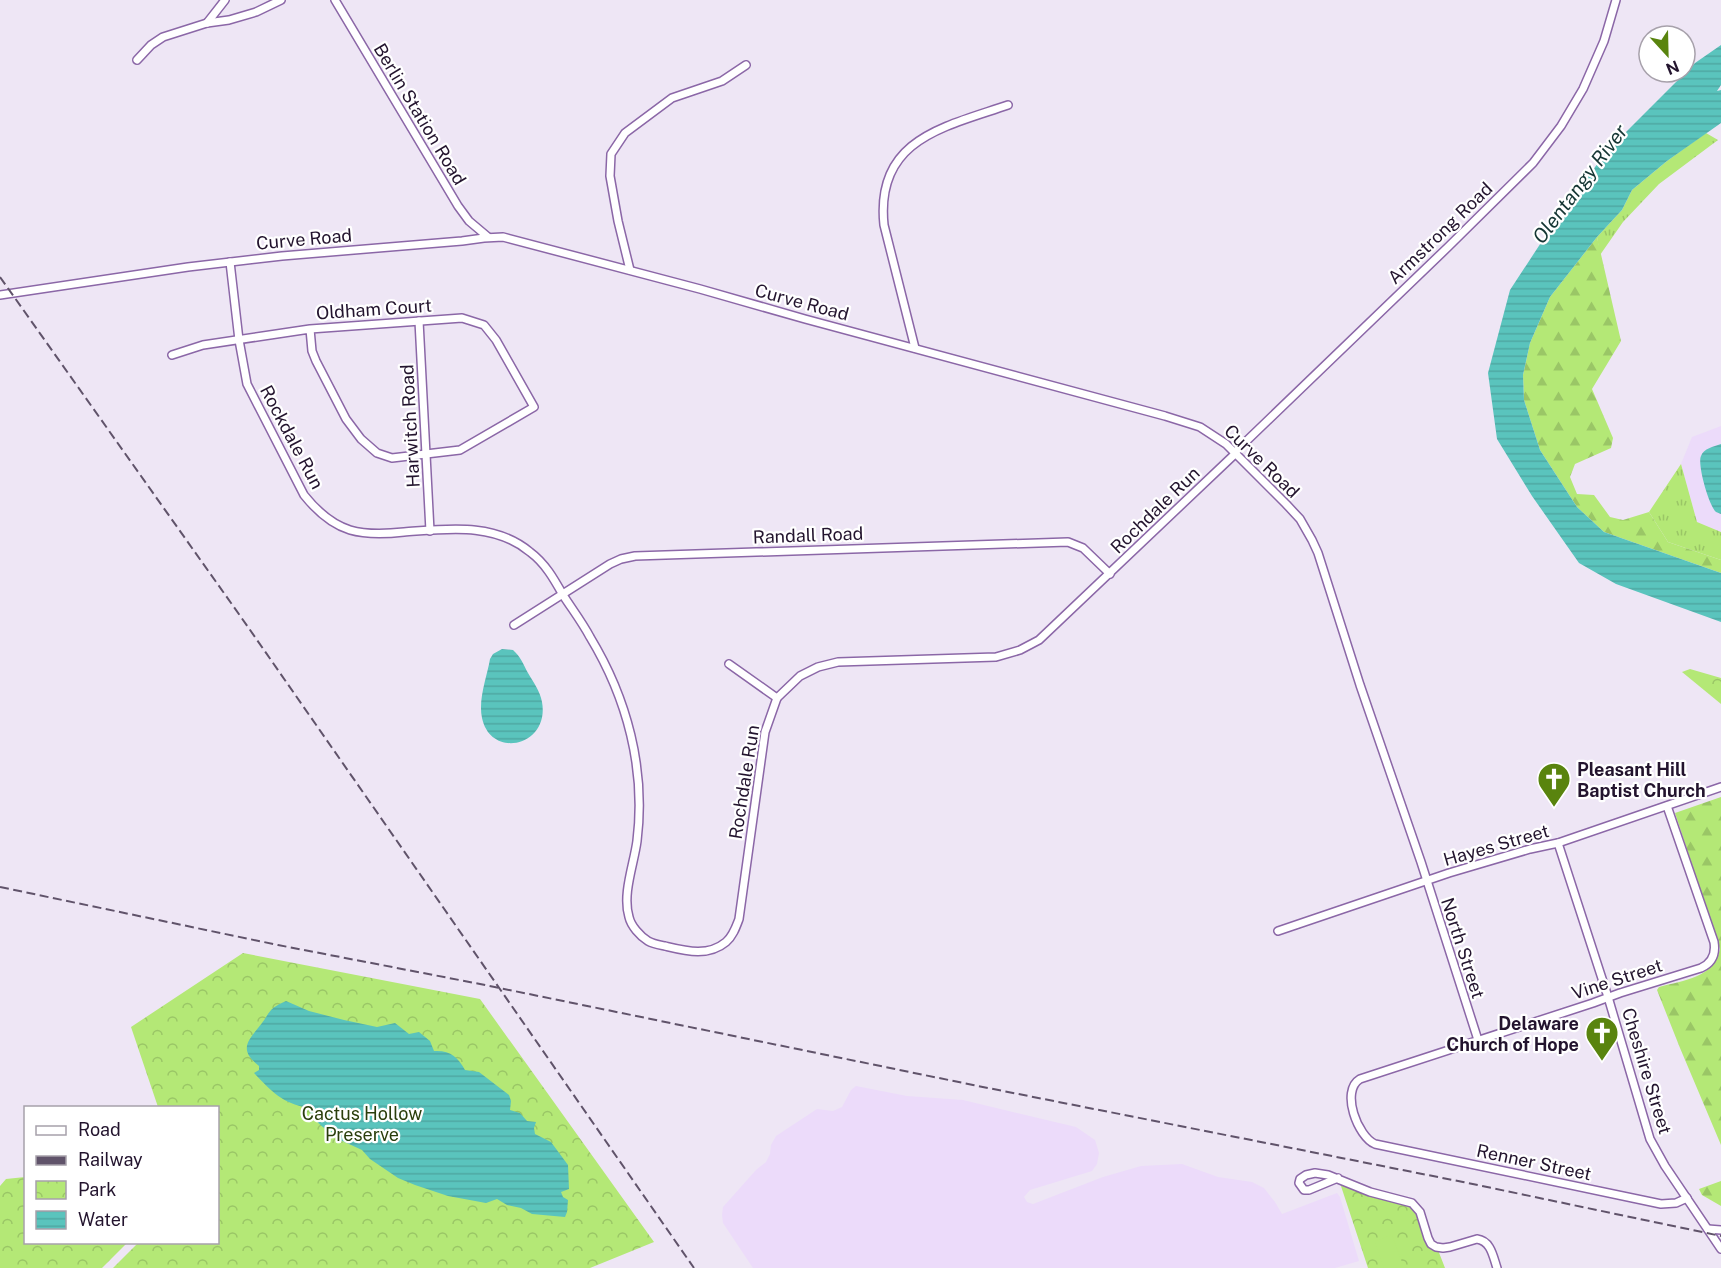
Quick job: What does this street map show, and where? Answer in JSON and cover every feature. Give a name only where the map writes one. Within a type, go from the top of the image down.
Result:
[{"type":"street","points":[[207,23],[225,0]]},
{"type":"street","points":[[137,60],[150,45],[163,37],[207,23],[229,20],[256,12],[281,0]]},
{"type":"street","name":"Berlin Station Road","points":[[335,0],[458,206],[470,221],[488,237]]},
{"type":"street","name":"Armstrong Road","points":[[1236,452],[1533,163],[1561,126],[1583,89],[1604,41],[1616,0]]},
{"type":"street","points":[[630,270],[610,176],[611,154],[625,133],[672,98],[722,81],[746,65]]},
{"type":"street","points":[[915,348],[884,225],[883,198],[889,178],[898,160],[928,134],[1008,105]]},
{"type":"street","name":"Curve Road","points":[[0,294],[230,262],[338,250],[503,237],[1187,423],[1217,437],[1236,452],[1300,519],[1312,540],[1325,576],[1387,762]]},
{"type":"street","name":"Rockdale Run","points":[[230,262],[239,340],[247,384],[304,495],[313,507],[333,522],[358,531],[385,534],[475,529],[510,539],[538,558],[591,638]]},
{"type":"street","name":"Oldham Court","points":[[172,355],[203,345],[310,329],[462,318],[484,325],[496,340],[534,407],[460,450],[426,455]]},
{"type":"street","name":"Harwitch Road","points":[[419,321],[430,531]]},
{"type":"street","points":[[310,329],[312,351],[316,362],[346,419],[361,440],[377,453],[392,458],[426,455]]},
{"type":"street","name":"Rochdale Run","points":[[591,638],[615,683],[633,741],[639,786],[637,840],[627,903],[629,918],[638,932],[649,942],[695,953],[709,951],[726,943],[735,931],[739,919],[765,732],[777,698],[800,676],[838,662],[996,657],[1020,650],[1039,640],[1236,452]]},
{"type":"street","name":"Randall Road","points":[[514,625],[610,564],[634,556],[1068,542],[1083,548],[1110,574]]},
{"type":"street","points":[[729,664],[777,698]]},
{"type":"street","name":"North Street","points":[[1387,762],[1478,1040]]},
{"type":"street","name":"Hayes Street","points":[[1278,932],[1426,881],[1530,849],[1558,843],[1721,787]]},
{"type":"street","name":"Vine Street","points":[[1354,1114],[1350,1097],[1356,1081],[1701,968],[1709,963],[1713,958],[1714,942],[1667,806]]},
{"type":"street","name":"Cheshire Street","points":[[1558,843],[1608,997],[1650,1139],[1687,1198]]},
{"type":"street","name":"Renner Street","points":[[1354,1114],[1366,1138],[1376,1144],[1661,1204],[1676,1203],[1687,1198]]},
{"type":"street","points":[[1338,1178],[1309,1190],[1304,1190],[1299,1184],[1300,1179],[1315,1173],[1338,1178],[1370,1192],[1406,1200],[1416,1206],[1431,1244],[1443,1248],[1477,1239],[1484,1241],[1491,1251],[1497,1268]]},
{"type":"street","points":[[1687,1198],[1721,1249]]},
{"type":"street","points":[[1708,1229],[1721,1230]]},
{"type":"shaded area","points":[[1721,426],[1721,532],[1697,522],[1681,464],[1692,437]]},
{"type":"shaded area","points":[[856,1086],[907,1096],[963,1100],[1076,1127],[1095,1140],[1099,1153],[1097,1164],[1092,1171],[1030,1190],[1024,1197],[1027,1202],[1033,1204],[1103,1177],[1141,1166],[1182,1164],[1218,1177],[1252,1182],[1264,1188],[1282,1214],[1337,1193],[1359,1261],[1335,1268],[753,1268],[723,1223],[723,1207],[766,1162],[776,1136],[817,1109],[833,1111],[842,1107],[851,1090]]},
{"type":"green space","points":[[1706,133],[1718,140],[1659,184],[1623,222],[1600,255],[1597,237],[1622,210],[1632,190]]},
{"type":"green space","points":[[1597,237],[1621,341],[1592,389],[1613,438],[1611,448],[1575,464],[1570,477],[1577,494],[1594,495],[1610,517],[1623,520],[1649,512],[1668,542],[1721,560],[1721,573],[1604,532],[1577,507],[1540,450],[1524,400],[1523,375],[1530,343],[1550,297]]},
{"type":"green space","points":[[1681,464],[1697,522],[1721,532],[1721,560],[1668,542],[1649,512]]},
{"type":"green space","points":[[1690,669],[1721,678],[1721,704],[1682,672]]},
{"type":"green space","points":[[1721,797],[1721,1145],[1657,990],[1659,987],[1688,980],[1705,972],[1717,959],[1720,949],[1675,813]]},
{"type":"green space","name":"Cactus Hollow Preserve","points":[[243,953],[480,999],[654,1242],[590,1268],[113,1268],[137,1244],[219,1244],[219,1106],[158,1106],[131,1027]]},
{"type":"green space","points":[[24,1177],[24,1244],[126,1244],[102,1268],[0,1268],[0,1186],[6,1179]]},
{"type":"green space","points":[[1339,1180],[1414,1208],[1424,1236],[1438,1250],[1445,1268],[1368,1268]]},
{"type":"green space","points":[[1721,1181],[1721,1206],[1702,1195],[1699,1189]]},
{"type":"green space","points":[[1392,1235],[1403,1265],[1384,1268],[1375,1241]]},
{"type":"water","points":[[1721,45],[1721,85],[1717,91],[1721,90],[1721,123],[1667,161],[1632,190],[1622,210],[1597,237],[1550,297],[1530,343],[1523,375],[1524,400],[1540,450],[1577,507],[1604,532],[1721,573],[1721,622],[1616,584],[1579,563],[1532,496],[1497,439],[1488,373],[1510,290],[1550,229],[1606,152],[1674,84],[1697,84],[1697,62]]},
{"type":"water","points":[[1721,444],[1721,514],[1716,512],[1710,502],[1700,460],[1704,451]]},
{"type":"water","points":[[502,649],[513,650],[518,655],[540,694],[542,702],[542,717],[537,729],[529,737],[518,742],[507,743],[496,739],[487,731],[482,718],[482,696],[490,659],[493,654]]},
{"type":"water","points":[[286,1001],[309,1011],[344,1020],[377,1027],[395,1023],[409,1034],[419,1032],[430,1041],[434,1051],[453,1055],[465,1070],[479,1072],[509,1095],[510,1110],[520,1113],[527,1121],[536,1122],[535,1134],[551,1142],[568,1165],[569,1189],[561,1192],[568,1200],[565,1217],[532,1214],[497,1199],[486,1203],[448,1196],[398,1178],[370,1159],[362,1150],[338,1139],[335,1133],[319,1124],[308,1108],[278,1096],[254,1073],[259,1070],[259,1066],[248,1054],[247,1044],[270,1012]]},
{"type":"railway","points":[[0,277],[248,627],[694,1268]]},
{"type":"railway","points":[[0,887],[1721,1236]]},
{"type":"place","name":"Pleasant Hill Baptist Church","points":[[1554,808]]},
{"type":"place","name":"Delaware Church of Hope","points":[[1602,1062]]},
{"type":"water label","name":"Olentangy River","points":[[1580,184]]}]
